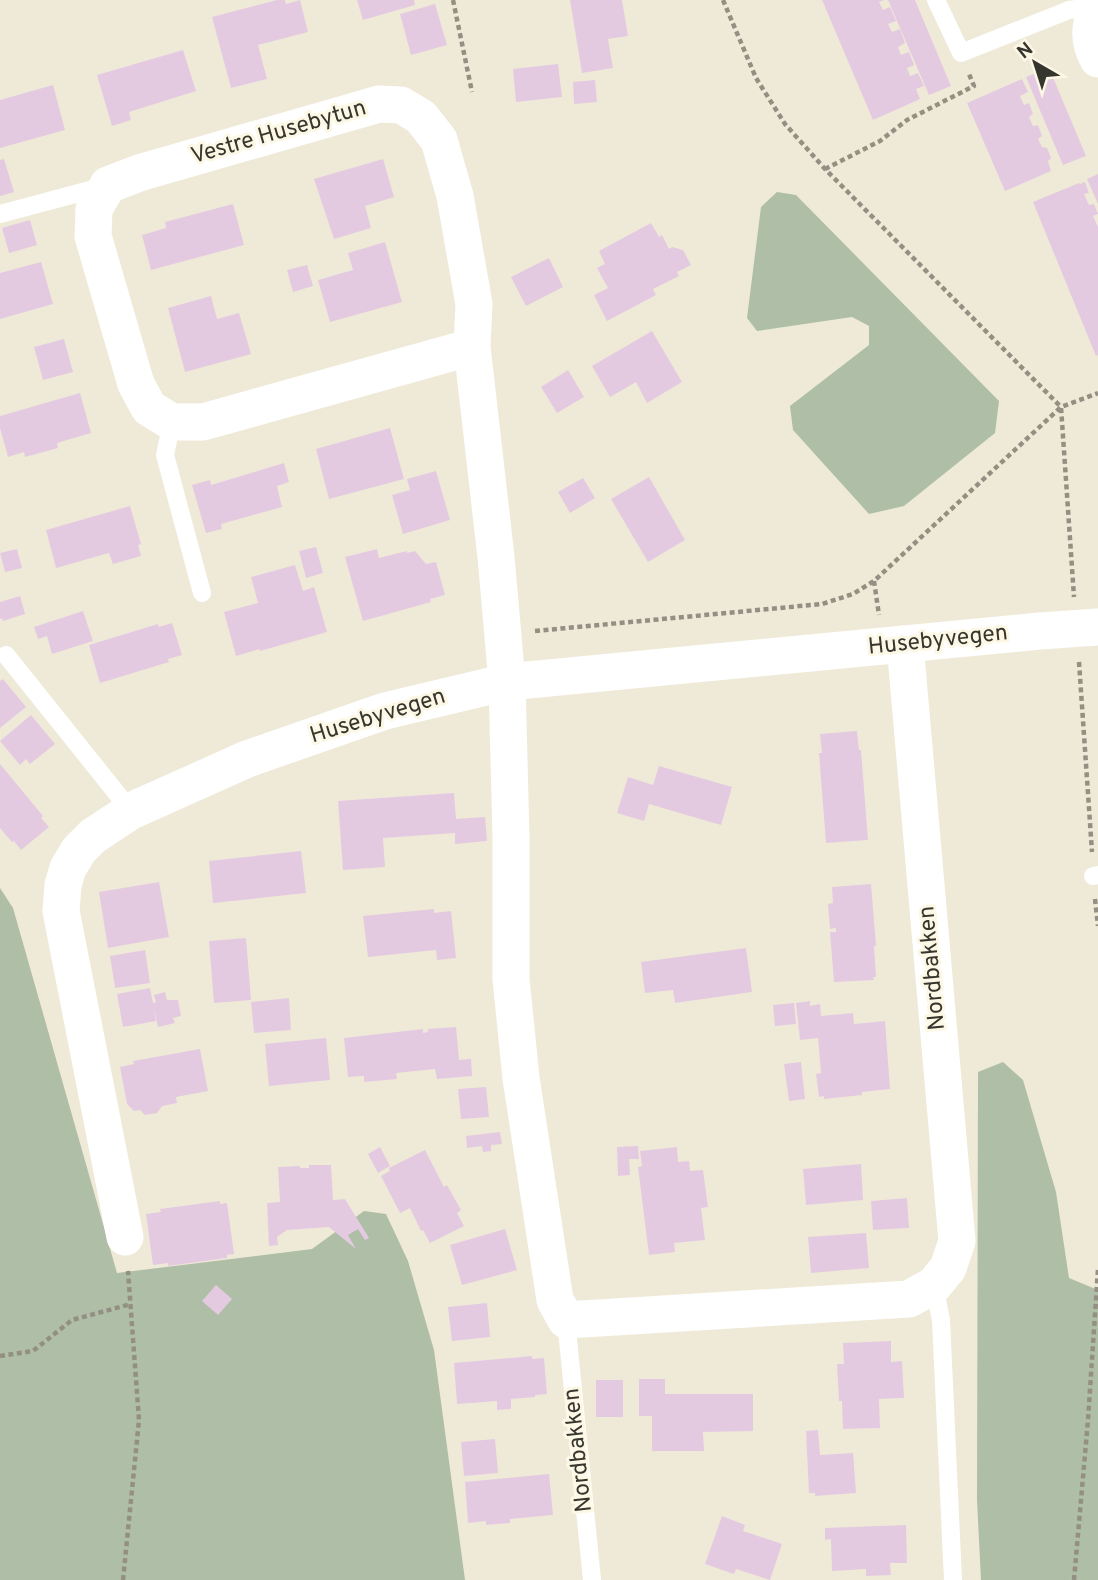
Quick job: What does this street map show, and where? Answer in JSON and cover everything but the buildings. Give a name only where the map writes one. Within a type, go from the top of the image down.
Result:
[{"type":"street","points":[[1098,7],[1089,30],[1091,44],[1098,59]]},
{"type":"street","name":"Vestre Husebytun","points":[[108,185],[139,173],[379,104],[401,105],[421,117],[439,140],[463,234],[474,304],[472,347],[496,556],[507,682]]},
{"type":"street","points":[[108,185],[94,209],[93,236],[136,384],[149,408],[172,422],[203,422],[472,347]]},
{"type":"street","name":"Husebyvegen","points":[[125,1237],[61,911],[62,885],[79,850],[93,836],[131,811],[247,759],[385,711],[507,682],[1083,627]]},
{"type":"street","name":"Nordbakken","points":[[905,644],[957,1241],[948,1268],[934,1285]]},
{"type":"street","name":"Nordbakken","points":[[507,682],[512,979],[521,1078],[555,1300],[565,1320]]},
{"type":"street","points":[[565,1320],[909,1300],[934,1285]]},
{"type":"lane","points":[[936,0],[961,54],[1069,10],[1098,7]]},
{"type":"lane","name":"Vestre Husebytun","points":[[0,214],[108,185]]},
{"type":"lane","points":[[172,422],[165,455],[202,593]]},
{"type":"lane","points":[[6,655],[131,811]]},
{"type":"lane","points":[[934,1285],[941,1320],[953,1580]]},
{"type":"lane","name":"Nordbakken","points":[[565,1320],[592,1580]]},
{"type":"path","points":[[453,0],[472,92]]},
{"type":"path","points":[[723,0],[756,78],[785,124],[825,169],[1060,407],[1083,627],[1098,926]]},
{"type":"path","points":[[825,169],[880,141],[907,120],[974,86],[961,54]]},
{"type":"path","points":[[503,634],[822,604],[853,594],[874,581],[1060,407],[1098,393]]},
{"type":"path","points":[[123,1580],[139,1420],[125,1237]]},
{"type":"path","points":[[1074,1580],[1098,1269]]},
{"type":"path","points":[[0,1356],[33,1351],[72,1320],[131,1304]]},
{"type":"green space","points":[[777,192],[796,195],[999,401],[995,433],[904,506],[869,514],[793,430],[790,406],[869,345],[869,326],[852,317],[757,331],[747,318],[761,207]]},
{"type":"green space","points":[[0,888],[13,908],[117,1273],[312,1249],[364,1211],[386,1214],[408,1261],[434,1350],[465,1580],[0,1580]]},
{"type":"green space","points":[[1003,1062],[1023,1080],[1056,1192],[1069,1278],[1098,1290],[1098,1580],[981,1580],[977,1500],[978,1072]]}]
